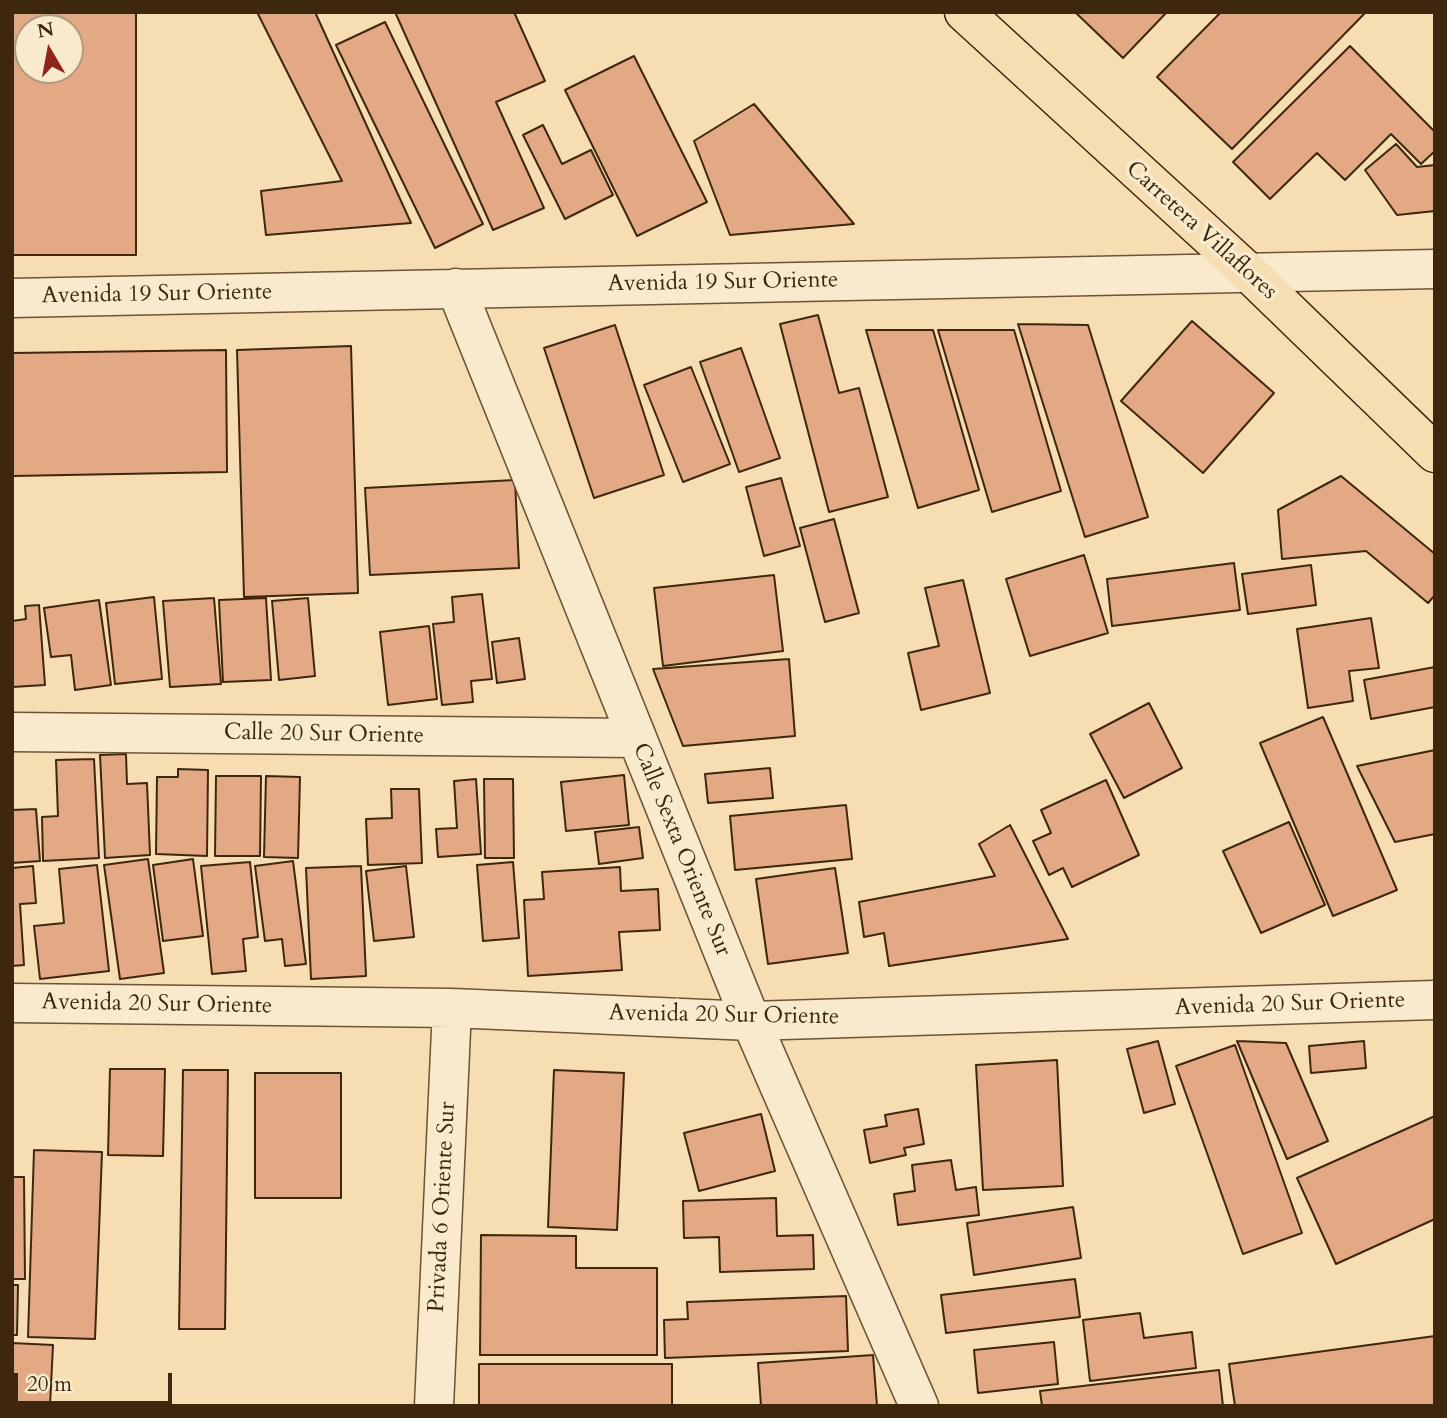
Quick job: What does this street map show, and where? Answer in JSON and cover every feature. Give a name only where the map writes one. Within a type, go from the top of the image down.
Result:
[{"type":"main road","name":"Carretera Villaflores","points":[[964,12],[1248,272],[1435,453]]},
{"type":"street","name":"Avenida 19 Sur Oriente","points":[[12,298],[1435,270]]},
{"type":"street","name":"Calle Sexta Oriente Sur","points":[[456,288],[751,1021],[919,1406]]},
{"type":"street","name":"Calle 20 Sur Oriente","points":[[12,732],[635,738]]},
{"type":"street","name":"Avenida 20 Sur Oriente","points":[[12,1003],[452,1008],[751,1021],[1435,1000]]},
{"type":"street","name":"Privada 6 Oriente Sur","points":[[434,1406],[452,1008]]},
{"type":"building","points":[[12,12],[136,12],[136,255],[12,255]]},
{"type":"building","points":[[257,12],[315,12],[411,223],[266,235],[261,191],[342,181]]},
{"type":"building","points":[[395,12],[514,12],[545,81],[496,102],[544,208],[493,230]]},
{"type":"building","points":[[1075,12],[1167,12],[1123,58]]},
{"type":"building","points":[[1221,12],[1366,12],[1232,149],[1157,77]]},
{"type":"building","points":[[385,22],[483,224],[435,248],[336,45]]},
{"type":"building","points":[[1350,46],[1435,132],[1435,151],[1421,164],[1391,134],[1345,180],[1317,153],[1270,199],[1233,162]]},
{"type":"building","points":[[634,56],[707,202],[637,236],[565,90]]},
{"type":"building","points":[[754,104],[854,224],[730,235],[694,141]]},
{"type":"building","points":[[543,125],[562,164],[591,150],[613,195],[565,219],[523,135]]},
{"type":"building","points":[[1396,144],[1417,167],[1435,165],[1435,211],[1397,215],[1365,170]]},
{"type":"building","points":[[818,315],[839,393],[859,388],[888,497],[829,512],[780,324]]},
{"type":"building","points":[[1192,321],[1274,393],[1203,473],[1121,401]]},
{"type":"building","points":[[1018,324],[1088,325],[1148,517],[1085,537]]},
{"type":"building","points":[[615,325],[664,475],[594,498],[544,348]]},
{"type":"building","points":[[866,330],[933,330],[979,490],[918,508]]},
{"type":"building","points":[[938,330],[1014,330],[1061,491],[992,512]]},
{"type":"building","points":[[351,346],[358,593],[244,597],[237,350]]},
{"type":"building","points":[[741,348],[780,458],[739,472],[700,362]]},
{"type":"building","points":[[226,350],[227,472],[12,476],[12,353]]},
{"type":"building","points":[[691,367],[730,464],[683,482],[644,385]]},
{"type":"building","points":[[1341,476],[1435,554],[1435,595],[1428,603],[1366,551],[1282,559],[1278,510]]},
{"type":"building","points":[[781,478],[800,546],[764,556],[746,487]]},
{"type":"building","points":[[515,480],[519,568],[370,575],[365,488]]},
{"type":"building","points":[[834,519],[859,613],[825,622],[800,528]]},
{"type":"building","points":[[1084,555],[1108,633],[1030,656],[1006,579]]},
{"type":"building","points":[[1234,563],[1240,610],[1112,626],[1107,579]]},
{"type":"building","points":[[1311,565],[1316,605],[1248,614],[1242,574]]},
{"type":"building","points":[[774,575],[783,651],[663,666],[654,588]]},
{"type":"building","points":[[963,580],[990,693],[921,710],[908,653],[939,646],[925,588]]},
{"type":"building","points":[[482,594],[492,679],[471,681],[473,702],[442,705],[433,624],[454,622],[452,597]]},
{"type":"building","points":[[154,597],[162,679],[115,684],[106,603]]},
{"type":"building","points":[[214,598],[221,684],[170,687],[163,601]]},
{"type":"building","points":[[266,598],[271,680],[223,682],[219,600]]},
{"type":"building","points":[[308,598],[315,676],[279,680],[272,601]]},
{"type":"building","points":[[99,600],[111,685],[75,690],[71,655],[51,657],[44,608]]},
{"type":"building","points":[[39,605],[45,685],[12,687],[12,621],[26,619],[25,606]]},
{"type":"building","points":[[1371,618],[1379,668],[1349,671],[1353,701],[1308,708],[1297,629]]},
{"type":"building","points":[[429,626],[437,699],[388,705],[380,632]]},
{"type":"building","points":[[519,638],[525,679],[497,683],[492,642]]},
{"type":"building","points":[[789,659],[795,736],[683,746],[653,669]]},
{"type":"building","points":[[1435,667],[1435,707],[1371,719],[1364,680]]},
{"type":"building","points":[[1149,703],[1182,768],[1124,798],[1090,734]]},
{"type":"building","points":[[1323,717],[1397,890],[1333,916],[1260,743]]},
{"type":"building","points":[[1435,750],[1435,834],[1395,842],[1357,766]]},
{"type":"building","points":[[126,754],[127,784],[147,783],[150,855],[105,858],[100,755]]},
{"type":"building","points":[[94,759],[99,858],[43,861],[42,817],[58,816],[56,760]]},
{"type":"building","points":[[770,768],[773,798],[708,803],[705,774]]},
{"type":"building","points":[[178,769],[208,770],[207,856],[156,854],[157,777],[178,777]]},
{"type":"building","points":[[624,775],[629,825],[566,831],[561,782]]},
{"type":"building","points":[[216,776],[261,776],[260,856],[215,856]]},
{"type":"building","points":[[266,776],[300,777],[298,858],[264,857]]},
{"type":"building","points":[[476,779],[481,854],[438,857],[436,829],[457,828],[454,781]]},
{"type":"building","points":[[484,779],[513,779],[514,858],[485,858]]},
{"type":"building","points":[[1106,780],[1139,855],[1072,887],[1063,868],[1049,875],[1033,841],[1051,833],[1041,810]]},
{"type":"building","points":[[391,789],[419,789],[422,863],[368,865],[366,819],[392,818]]},
{"type":"building","points":[[846,805],[852,859],[735,870],[730,816]]},
{"type":"building","points":[[36,809],[40,861],[12,863],[12,810]]},
{"type":"building","points":[[1289,822],[1325,905],[1261,933],[1223,851]]},
{"type":"building","points":[[1010,825],[1068,939],[889,966],[884,933],[864,937],[859,902],[995,876],[979,844]]},
{"type":"building","points":[[639,827],[643,858],[599,864],[595,832]]},
{"type":"building","points":[[148,859],[164,973],[120,979],[104,865]]},
{"type":"building","points":[[193,859],[203,936],[163,941],[153,865]]},
{"type":"building","points":[[293,861],[306,964],[285,966],[282,939],[265,941],[255,866]]},
{"type":"building","points":[[250,862],[258,937],[243,939],[246,971],[212,974],[201,866]]},
{"type":"building","points":[[513,862],[519,938],[483,941],[477,865]]},
{"type":"building","points":[[97,865],[109,971],[40,979],[34,926],[64,923],[59,869]]},
{"type":"building","points":[[33,866],[36,903],[20,904],[24,965],[12,966],[12,868]]},
{"type":"building","points":[[361,866],[366,976],[311,979],[306,868]]},
{"type":"building","points":[[406,866],[414,937],[374,941],[366,871]]},
{"type":"building","points":[[620,867],[621,891],[658,889],[660,930],[619,932],[622,970],[528,976],[524,900],[544,899],[542,872]]},
{"type":"building","points":[[835,868],[848,953],[768,964],[756,879]]},
{"type":"building","points":[[1158,1041],[1175,1104],[1144,1113],[1127,1049]]},
{"type":"building","points":[[1237,1041],[1286,1043],[1328,1141],[1287,1159]]},
{"type":"building","points":[[1364,1041],[1366,1068],[1311,1073],[1309,1046]]},
{"type":"building","points":[[1235,1045],[1302,1233],[1243,1254],[1176,1066]]},
{"type":"building","points":[[1057,1060],[1063,1186],[983,1190],[976,1065]]},
{"type":"building","points":[[110,1069],[165,1069],[163,1156],[108,1155]]},
{"type":"building","points":[[183,1070],[228,1070],[225,1329],[179,1329]]},
{"type":"building","points":[[554,1070],[624,1073],[617,1230],[548,1227]]},
{"type":"building","points":[[255,1073],[341,1073],[341,1198],[255,1198]]},
{"type":"building","points":[[918,1109],[924,1144],[904,1148],[906,1155],[870,1163],[864,1130],[887,1126],[885,1115]]},
{"type":"building","points":[[761,1114],[775,1171],[699,1191],[684,1133]]},
{"type":"building","points":[[1435,1116],[1435,1219],[1336,1264],[1297,1178]]},
{"type":"building","points":[[34,1150],[102,1152],[95,1339],[28,1337]]},
{"type":"building","points":[[951,1160],[956,1190],[976,1187],[979,1215],[898,1225],[894,1194],[915,1191],[912,1165]]},
{"type":"building","points":[[12,1177],[24,1177],[25,1279],[12,1279]]},
{"type":"building","points":[[776,1198],[777,1236],[813,1235],[814,1269],[720,1272],[719,1237],[684,1238],[683,1201]]},
{"type":"building","points":[[1073,1207],[1081,1258],[974,1275],[967,1223]]},
{"type":"building","points":[[481,1235],[576,1236],[576,1268],[657,1268],[657,1355],[480,1355]]},
{"type":"building","points":[[1075,1279],[1080,1317],[946,1333],[941,1295]]},
{"type":"building","points":[[12,1285],[18,1285],[17,1335],[12,1335]]},
{"type":"building","points":[[846,1296],[848,1351],[665,1358],[664,1320],[688,1319],[687,1302]]},
{"type":"building","points":[[1140,1313],[1144,1338],[1192,1332],[1196,1368],[1090,1381],[1083,1320]]},
{"type":"building","points":[[1435,1336],[1435,1406],[1235,1406],[1229,1364]]},
{"type":"building","points":[[1054,1342],[1058,1384],[978,1393],[974,1350]]},
{"type":"building","points":[[12,1343],[53,1345],[50,1406],[12,1406]]},
{"type":"building","points":[[873,1355],[877,1406],[761,1406],[758,1363]]},
{"type":"building","points":[[479,1364],[672,1364],[672,1406],[479,1406]]},
{"type":"building","points":[[1219,1370],[1223,1406],[1042,1406],[1040,1391]]}]
